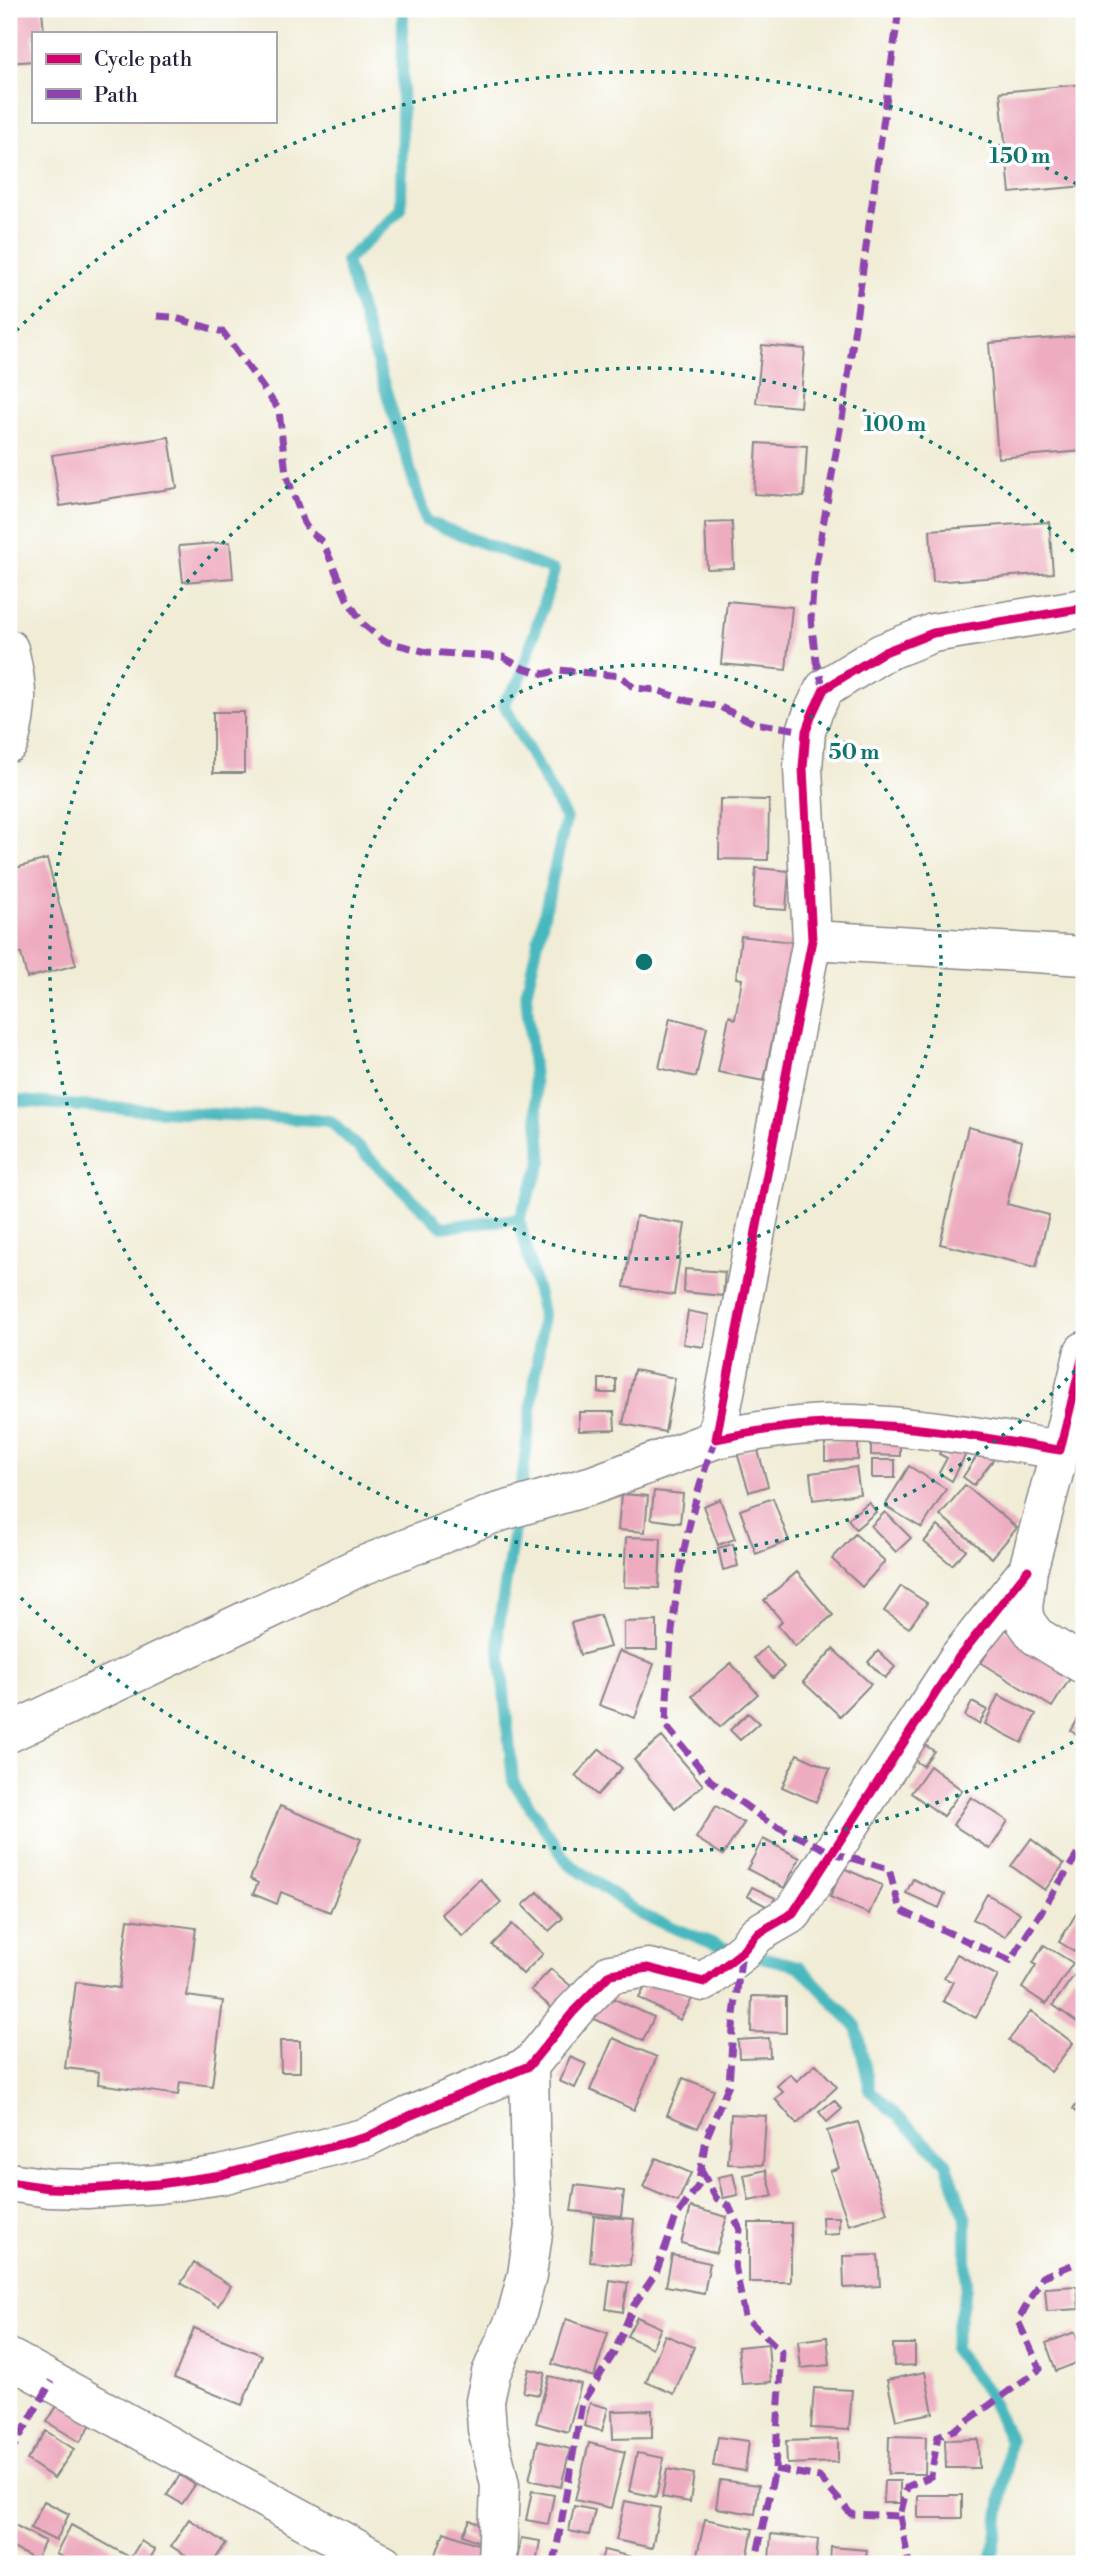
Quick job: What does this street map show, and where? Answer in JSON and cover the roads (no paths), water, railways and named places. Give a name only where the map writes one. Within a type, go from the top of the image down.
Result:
[{"type":"street","points":[[716,1439],[812,940],[803,768],[806,732],[824,689],[882,653],[933,633],[1084,608]]},
{"type":"street","points":[[9,649],[16,679],[17,712],[9,743]]},
{"type":"street","points":[[812,940],[1084,956]]},
{"type":"street","points":[[1084,1351],[1028,1570],[1023,1608],[1029,1628],[1036,1636],[1084,1665]]},
{"type":"street","points":[[9,1733],[359,1567],[493,1514],[593,1485],[716,1439],[764,1429],[852,1424],[931,1430],[1060,1450]]},
{"type":"street","points":[[9,2182],[49,2188],[88,2189],[159,2184],[221,2175],[367,2137],[409,2116],[529,2066],[574,2011],[610,1974],[648,1968],[704,1982],[742,1952],[757,1934],[793,1913],[959,1657],[1028,1570]]},
{"type":"street","points":[[498,2564],[500,2485],[487,2429],[485,2401],[491,2373],[516,2317],[527,2275],[534,2226],[529,2066]]},
{"type":"street","points":[[9,2358],[384,2564]]},
{"type":"waterway","points":[[403,9],[401,209],[346,261],[426,521],[554,571],[519,682],[503,703],[566,819],[526,994],[542,1162],[519,1219],[543,1315],[524,1467],[498,1630],[513,1781],[567,1862],[642,1915],[727,1949],[799,1966],[856,2026],[870,2090],[946,2162],[966,2219],[966,2288],[953,2349],[986,2390],[1010,2441],[990,2564]]},
{"type":"waterway","points":[[9,1100],[330,1121],[442,1227],[519,1219]]}]
